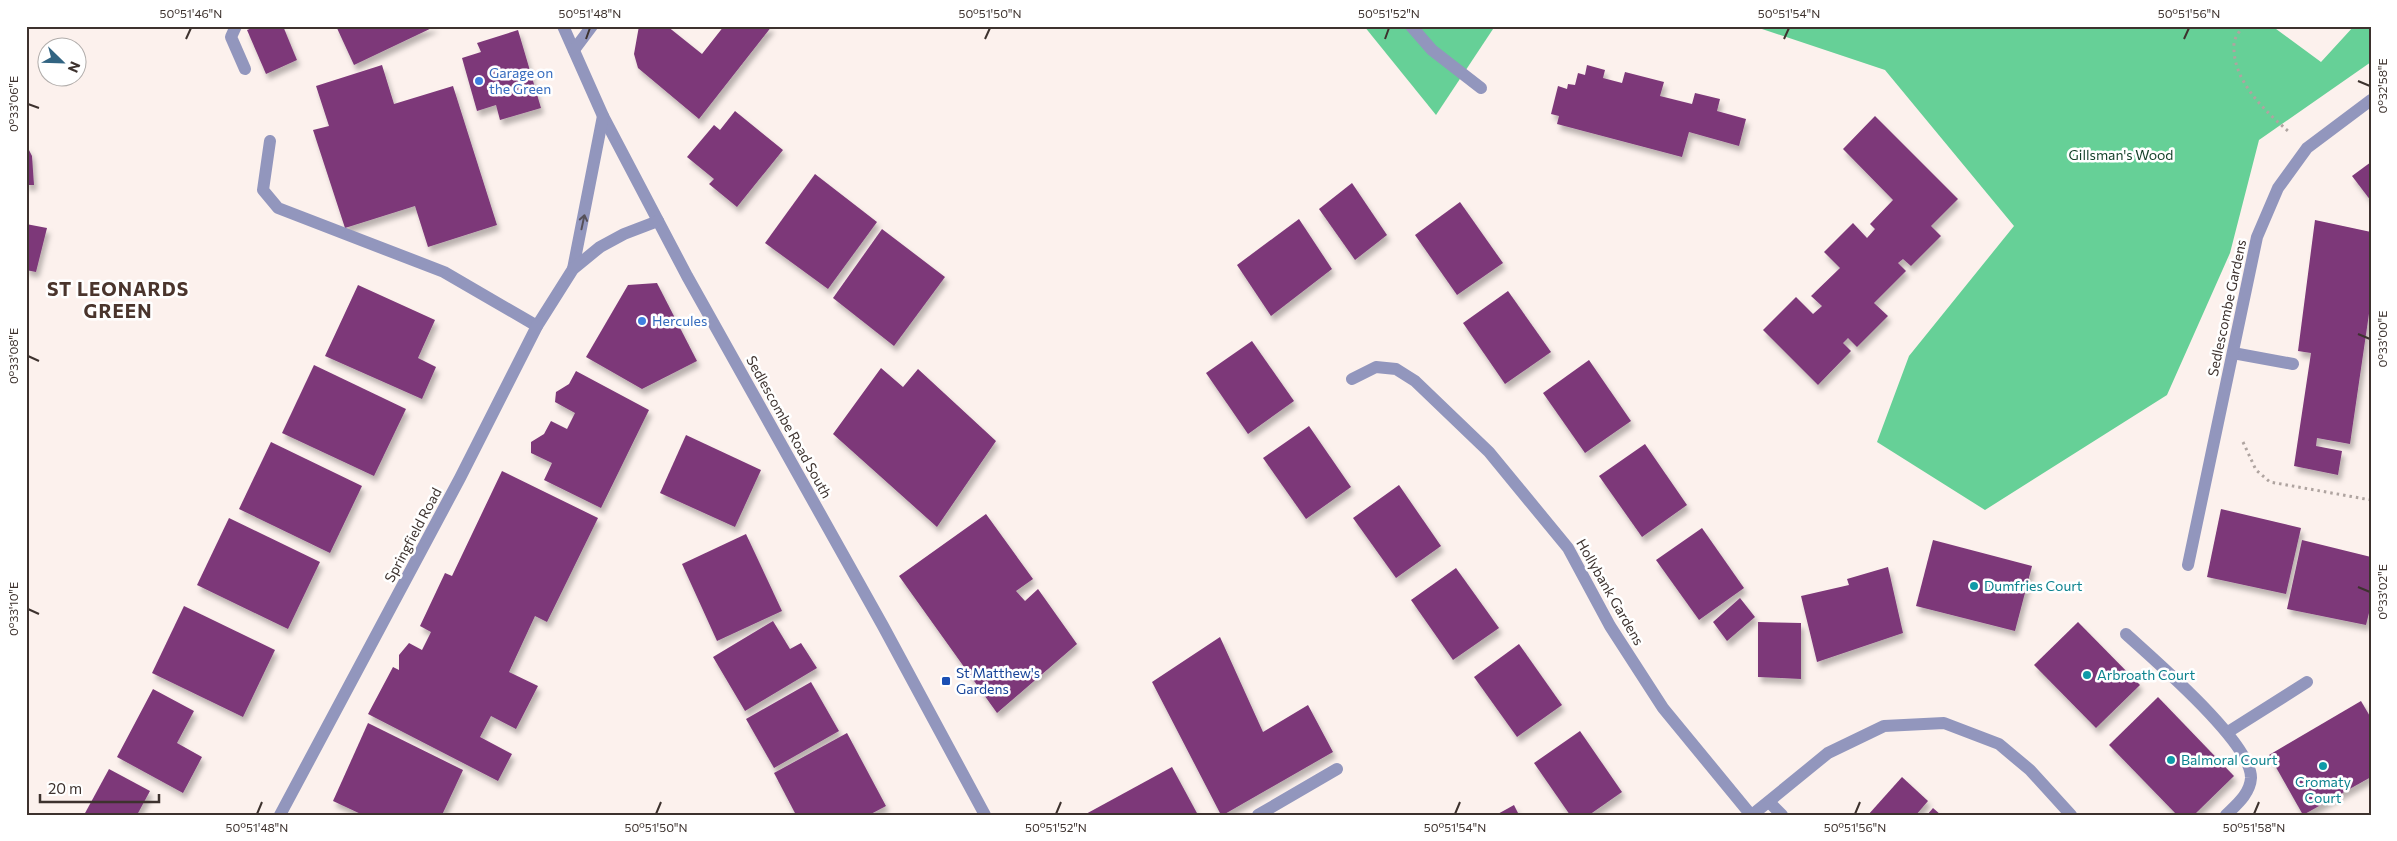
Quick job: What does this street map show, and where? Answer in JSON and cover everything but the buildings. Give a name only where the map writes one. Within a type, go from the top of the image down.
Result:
[{"type":"street","points":[[236,26],[232,37],[245,69]]},
{"type":"street","name":"Sedlescombe Road South","points":[[562,26],[603,116],[658,221],[883,626],[985,815]]},
{"type":"street","points":[[574,50],[592,26]]},
{"type":"street","points":[[1411,26],[1432,50],[1482,88]]},
{"type":"street","name":"Sedlescombe Gardens","points":[[2188,565],[2257,237],[2278,188],[2307,148],[2371,100]]},
{"type":"street","name":"Springfield Road","points":[[573,269],[603,116]]},
{"type":"street","points":[[270,141],[263,190],[278,208],[444,272],[537,326]]},
{"type":"street","name":"Springfield Road","points":[[280,815],[460,478],[537,326],[573,269],[600,247],[624,234],[658,221]]},
{"type":"street","points":[[2233,353],[2293,364]]},
{"type":"street","name":"Hollybank Gardens","points":[[1352,379],[1376,367],[1396,369],[1415,381],[1489,452],[1568,548],[1610,626],[1663,708],[1752,815]]},
{"type":"street","points":[[2126,634],[2228,732],[2243,756],[2251,777],[2244,797],[2226,815]]},
{"type":"street","points":[[2228,732],[2307,682]]},
{"type":"street","points":[[1752,815],[1828,753],[1884,726],[1944,723],[1999,744],[2030,770],[2070,815]]},
{"type":"street","points":[[1258,815],[1338,769]]},
{"type":"street","points":[[1769,802],[1782,815]]},
{"type":"path","points":[[2242,26],[2234,42],[2238,74],[2269,114],[2307,148]]},
{"type":"path","points":[[2240,434],[2256,470],[2270,482],[2371,500]]},
{"type":"green space","points":[[1364,26],[1495,26],[1436,115]]},
{"type":"green space","name":"Gillsman's Wood","points":[[1753,26],[2272,26],[2321,62],[2354,26],[2371,26],[2371,62],[2259,140],[2230,253],[2167,395],[1985,510],[1877,442],[1909,356],[2014,226],[1885,70]]},
{"type":"place","name":"Garage on the Green","points":[[479,81]]},
{"type":"place","name":"Hercules","points":[[642,321]]},
{"type":"place","name":"Dumfries Court","points":[[1974,586]]},
{"type":"place","name":"Arbroath Court","points":[[2087,675]]},
{"type":"place","name":"St Matthew's Gardens","points":[[946,681]]},
{"type":"place","name":"Balmoral Court","points":[[2171,760]]},
{"type":"place","name":"Cromaty Court","points":[[2323,766]]},
{"type":"district","name":"ST LEONARDS GREEN","points":[[118,300]]}]
